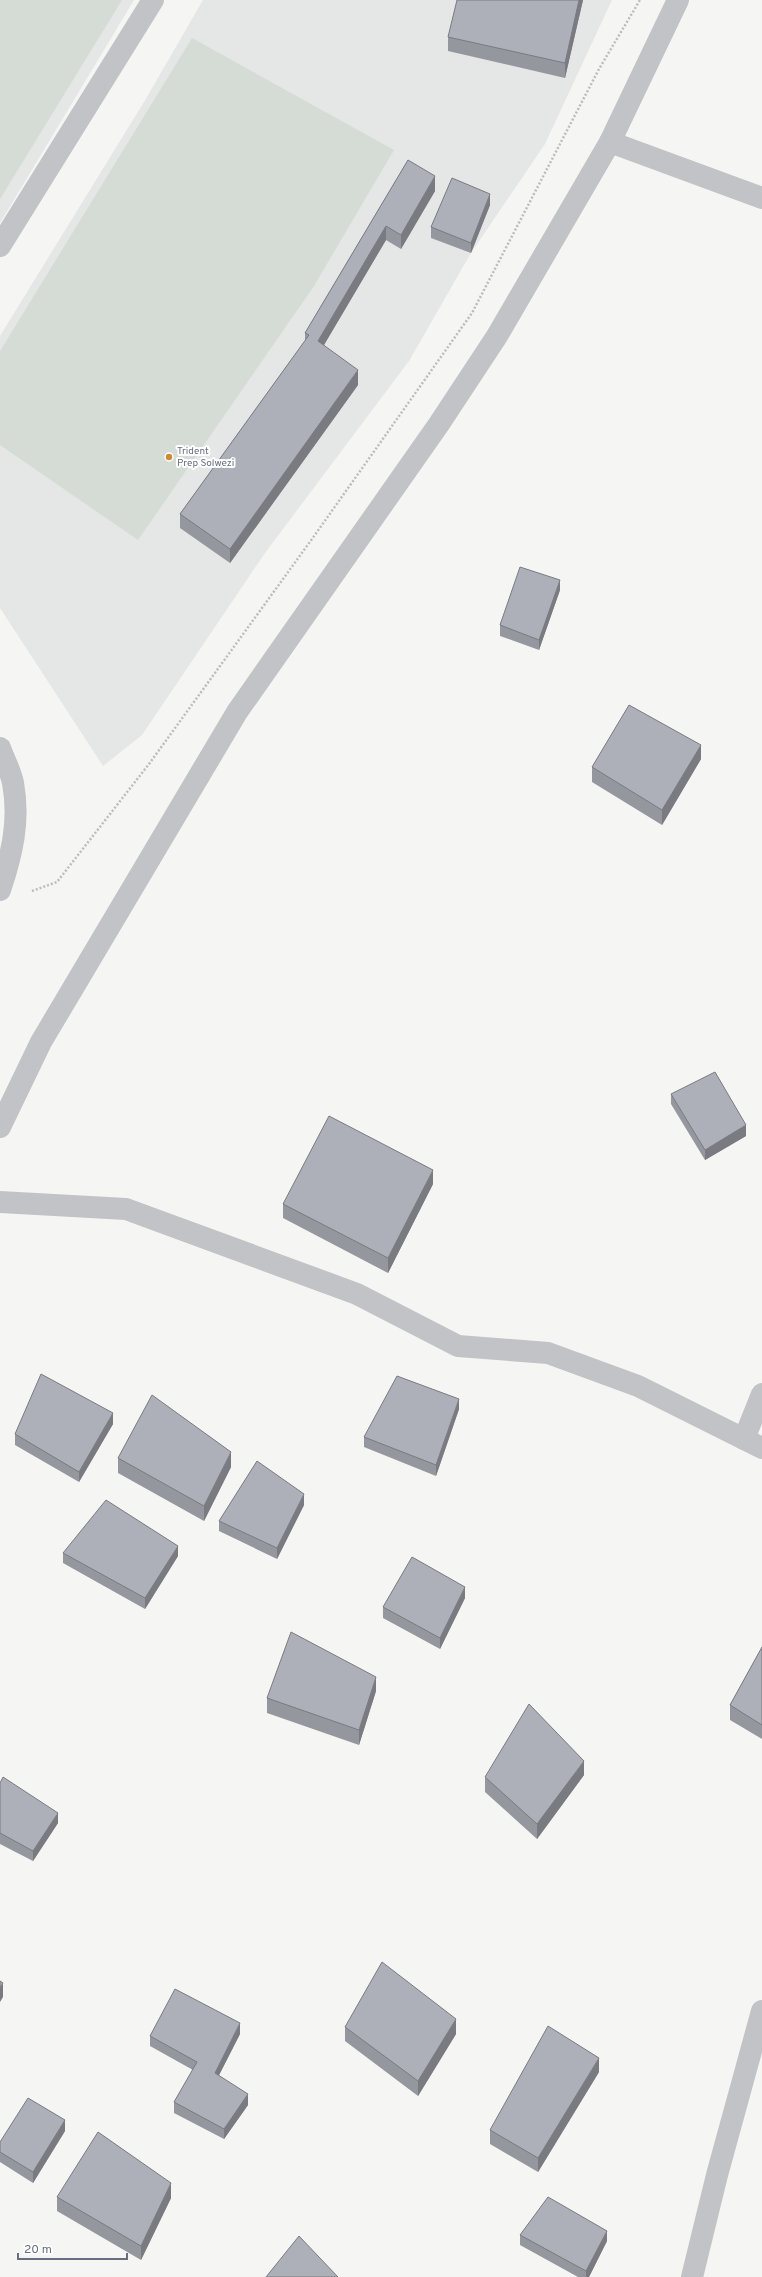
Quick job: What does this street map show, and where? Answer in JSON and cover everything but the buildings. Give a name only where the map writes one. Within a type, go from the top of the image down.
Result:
[{"type":"street","points":[[0,246],[152,0]]},
{"type":"street","points":[[0,1127],[41,1042],[237,712],[434,430],[493,342],[610,142],[678,0]]},
{"type":"street","points":[[610,142],[762,198]]},
{"type":"street","points":[[0,748],[13,782],[16,822],[12,854],[0,890]]},
{"type":"street","points":[[0,1202],[126,1209],[357,1294],[458,1346],[548,1353],[638,1386],[753,1444],[762,1394]]},
{"type":"street","points":[[692,2277],[716,2175],[762,2011]]},
{"type":"path","points":[[28,893],[57,882],[149,764],[312,539],[472,313],[598,69],[640,0]]},
{"type":"shaded area","points":[[0,0],[134,0],[0,223]]},
{"type":"shaded area","points":[[0,0],[122,0],[0,199]]},
{"type":"shaded area","name":"Trident Prep Solwezi","points":[[203,0],[612,0],[545,144],[471,253],[409,361],[265,553],[142,735],[103,766],[0,608],[0,336],[144,102]]},
{"type":"shaded area","points":[[192,38],[394,150],[314,286],[138,540],[0,445],[0,351]]},
{"type":"place","name":"Trident Prep Solwezi","points":[[169,457]]}]
